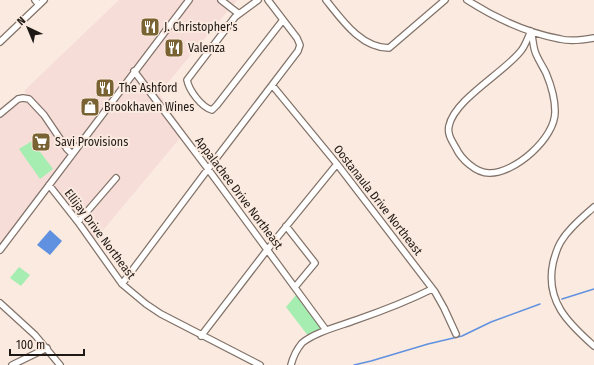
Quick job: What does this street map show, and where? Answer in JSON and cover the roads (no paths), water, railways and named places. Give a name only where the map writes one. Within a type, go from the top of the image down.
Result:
[{"type":"street","points":[[35,0],[39,5]]},
{"type":"street","points":[[0,42],[44,0]]},
{"type":"street","points":[[0,250],[189,0]]},
{"type":"street","points":[[220,0],[239,14]]},
{"type":"street","points":[[258,0],[235,17],[187,80],[188,86],[206,108],[212,110],[217,105],[283,20]]},
{"type":"street","points":[[122,284],[298,51],[300,45],[297,38],[268,0]]},
{"type":"street","points":[[326,0],[348,28],[369,43],[380,48],[389,48],[445,0]]},
{"type":"street","points":[[467,0],[490,14],[515,25],[561,40],[594,38]]},
{"type":"street","points":[[531,31],[535,53],[546,73],[554,95],[555,113],[551,128],[535,150],[518,164],[500,172],[488,174],[469,164],[457,151],[449,135],[449,126],[453,116],[463,104],[521,52],[531,31]]},
{"type":"street","name":"Appalachee Drive Northeast","points":[[134,71],[326,330]]},
{"type":"street","name":"Oostanaula Drive Northeast","points":[[272,85],[337,164],[432,288],[440,299],[456,334]]},
{"type":"street","points":[[0,114],[18,98],[29,99],[44,115],[72,154]]},
{"type":"street","points":[[201,336],[267,250],[337,164]]},
{"type":"street","points":[[78,222],[116,178]]},
{"type":"street","name":"Ellijay Drive Northeast","points":[[49,185],[78,222],[122,284],[151,307],[201,336],[260,365]]},
{"type":"street","points":[[594,207],[562,240],[556,252],[552,270],[552,283],[555,299],[562,314],[574,328],[594,346]]},
{"type":"street","points":[[286,226],[315,263],[295,287]]},
{"type":"street","points":[[291,365],[294,355],[303,343],[326,330],[383,311],[432,288]]},
{"type":"street","points":[[0,303],[35,335],[60,365]]},
{"type":"street","points":[[12,365],[47,348]]},
{"type":"water","points":[[50,230],[62,241],[50,255],[37,245]]},
{"type":"waterway","points":[[562,299],[594,289]]},
{"type":"waterway","points":[[354,365],[462,336],[491,322],[540,304]]},
{"type":"place","name":"J. Christopher's","points":[[150,27]]},
{"type":"place","name":"Valenza","points":[[174,48]]},
{"type":"place","name":"The Ashford","points":[[105,88]]},
{"type":"place","name":"Brookhaven Wines","points":[[90,107]]},
{"type":"place","name":"Savi Provisions","points":[[41,142]]}]
